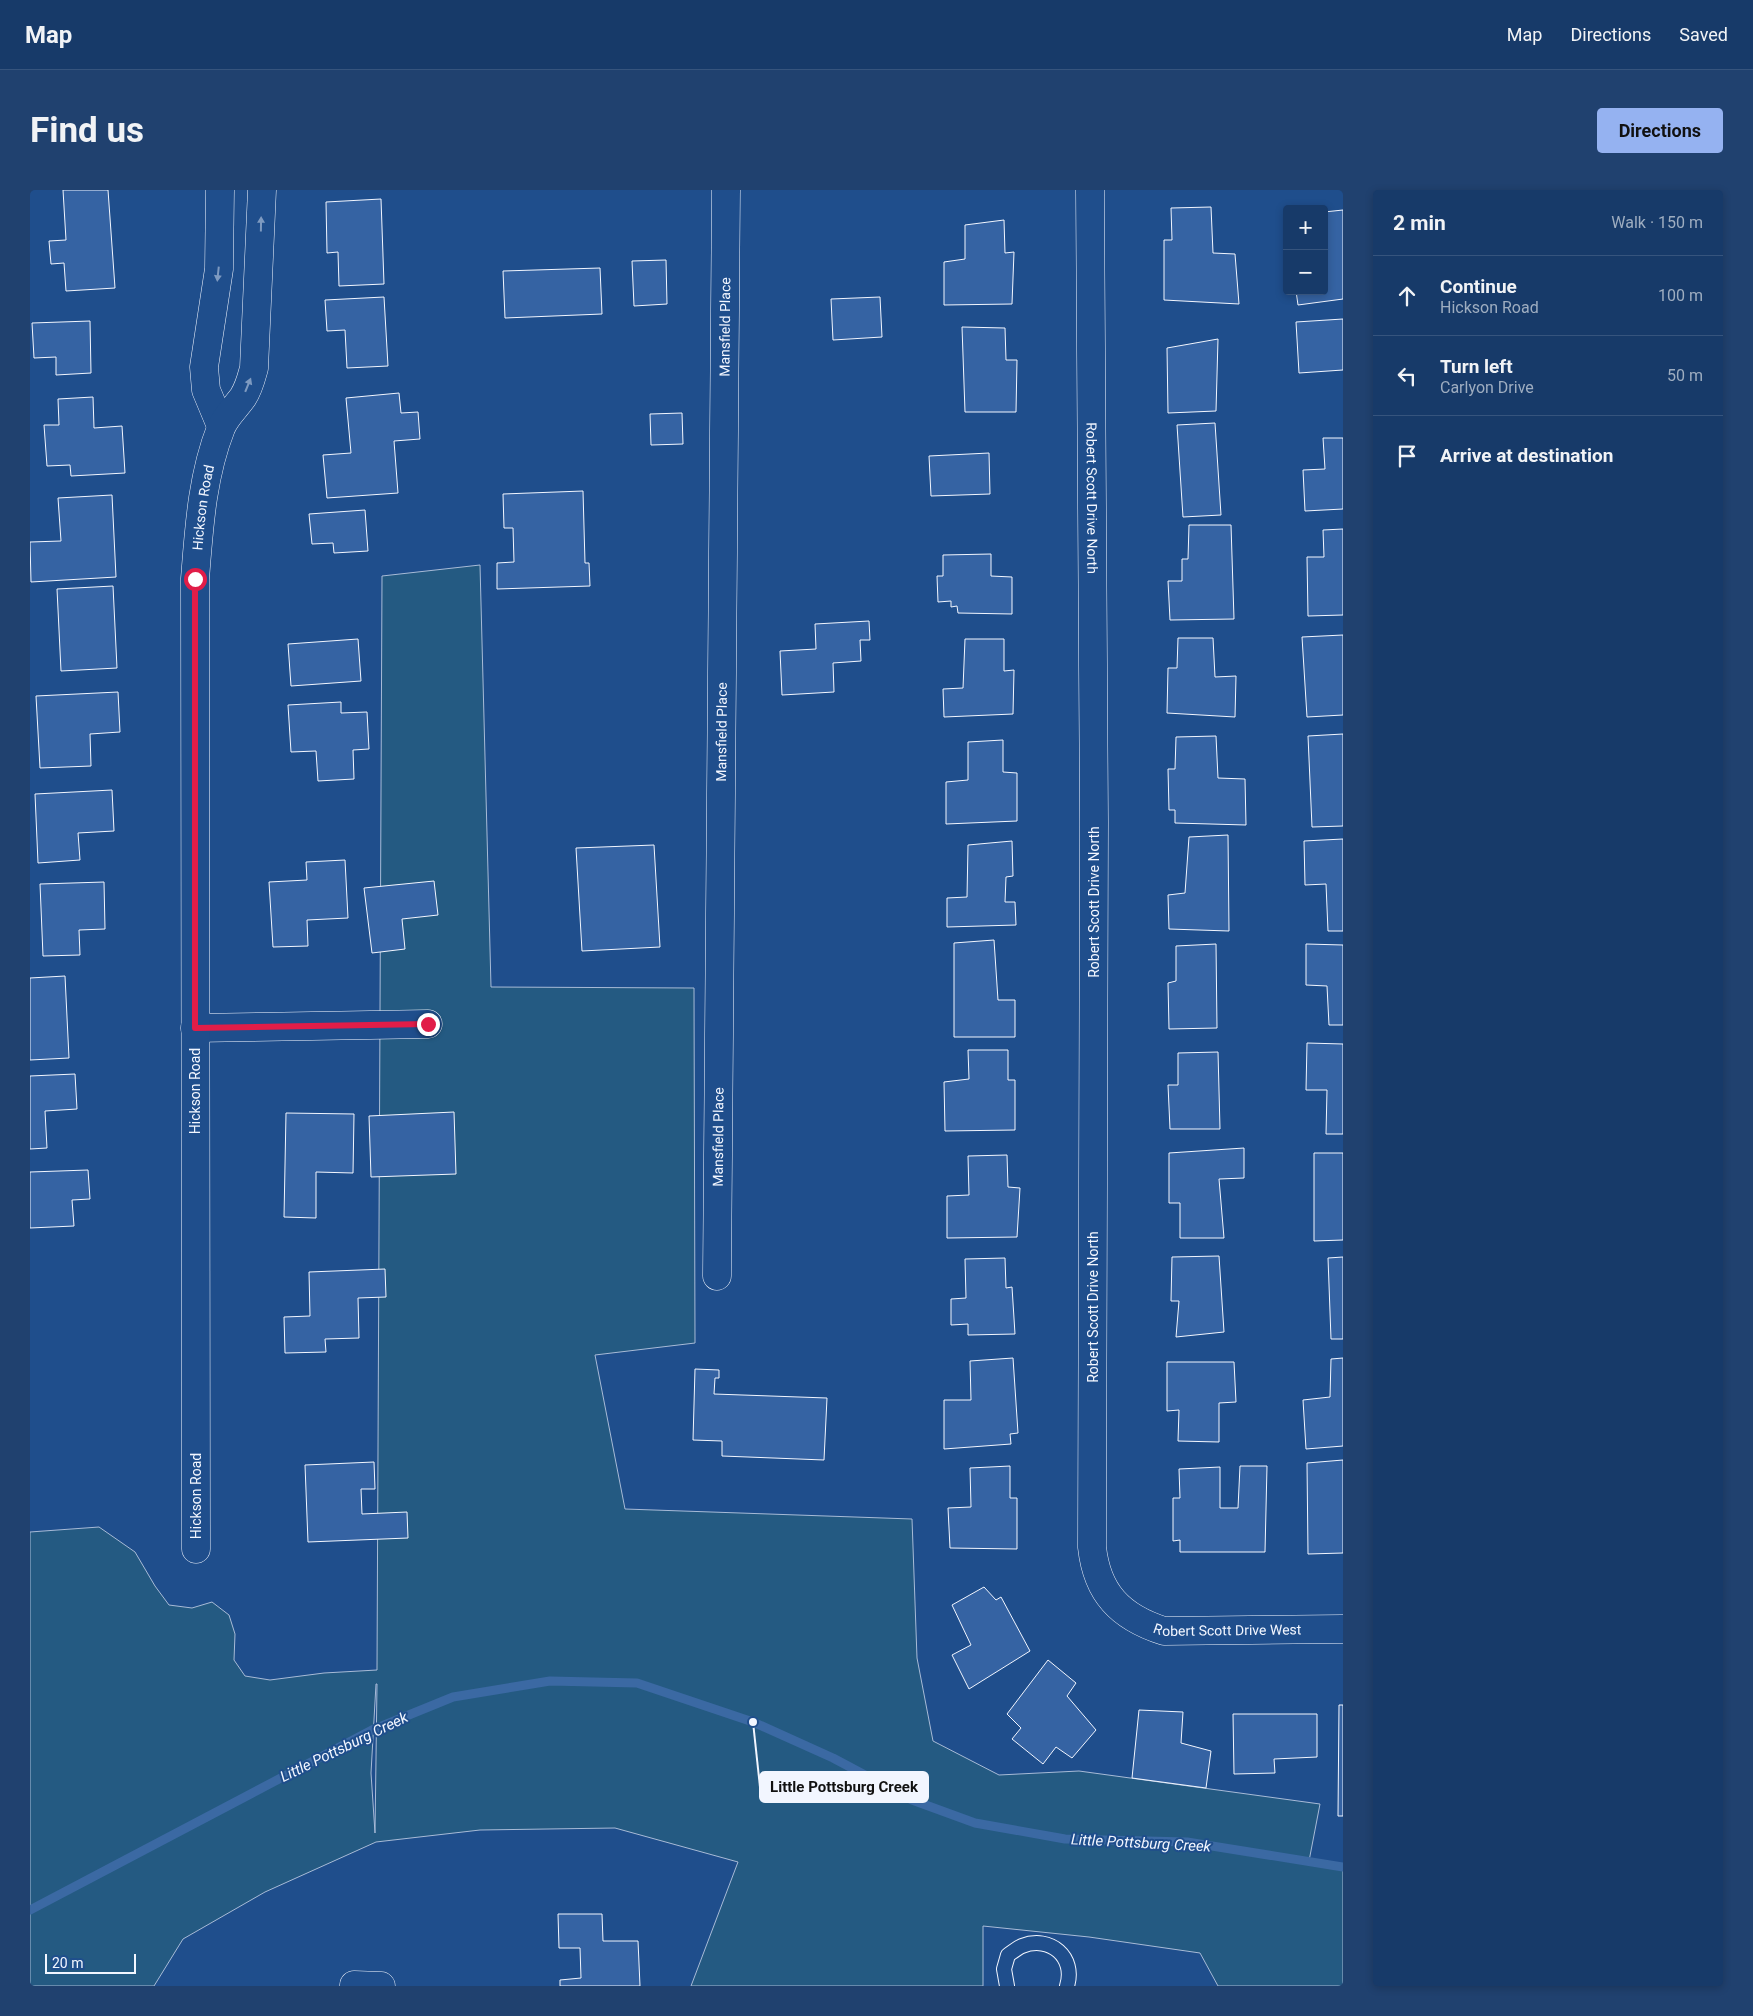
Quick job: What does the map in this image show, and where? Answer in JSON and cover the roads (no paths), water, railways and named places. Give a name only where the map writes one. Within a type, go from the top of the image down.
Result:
[{"type":"street","points":[[220,190],[219,269],[204,367],[206,390],[221,426]]},
{"type":"street","name":"Hickson Road","points":[[196,1549],[195,579],[201,504],[221,426],[243,398],[250,385],[254,368],[262,190]]},
{"type":"street","name":"Mansfield Place","points":[[717,1276],[726,190]]},
{"type":"street","name":"Robert Scott Drive North","points":[[1090,190],[1094,813],[1092,1546],[1094,1568],[1107,1594],[1118,1608]]},
{"type":"street","points":[[195,1028],[428,1024]]},
{"type":"street","name":"Robert Scott Drive West","points":[[1118,1608],[1147,1626],[1164,1632],[1343,1629]]},
{"type":"street","points":[[354,1985],[381,1986]]},
{"type":"lane","points":[[1007,1986],[1004,1970],[1008,1955],[1021,1946],[1036,1943],[1050,1944],[1064,1955],[1071,1975],[1067,1986]]},
{"type":"waterway","name":"Little Pottsburg Creek","points":[[30,1910],[372,1730],[453,1697],[550,1681],[637,1683],[753,1722],[833,1758],[912,1800],[975,1823],[1065,1839],[1187,1842],[1343,1867]]},
{"type":"place","name":"Little Pottsburg Creek","points":[[753,1722]]}]
